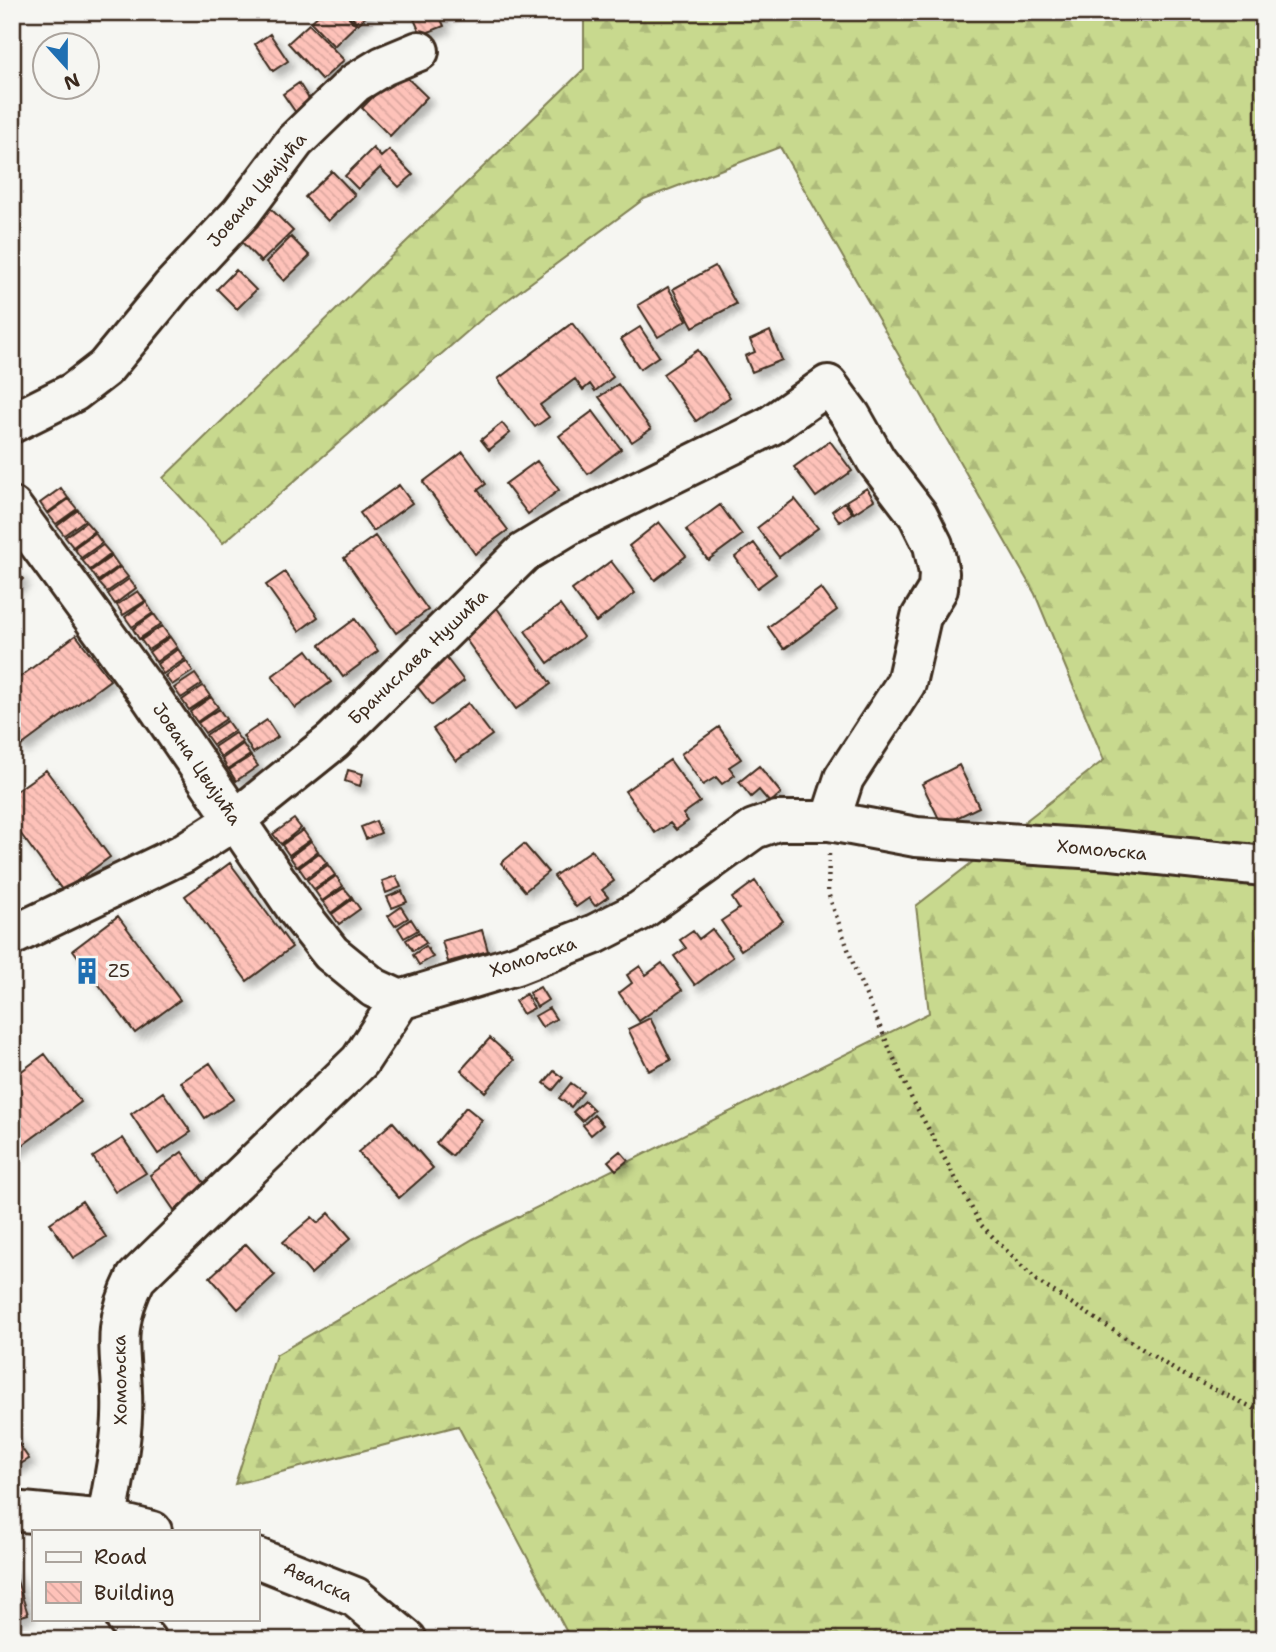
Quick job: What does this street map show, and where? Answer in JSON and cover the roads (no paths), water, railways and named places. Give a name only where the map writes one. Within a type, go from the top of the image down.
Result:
[{"type":"street","name":"Јована Цвијића","points":[[12,423],[74,392],[105,368],[171,288],[241,213],[295,141],[355,83],[383,66],[419,51]]},
{"type":"street","name":"Бранислава Нушића","points":[[12,936],[182,854],[235,820],[333,741],[523,553],[571,524],[770,426],[828,385],[851,416],[876,460],[918,515],[933,545],[940,573],[938,589],[921,617],[906,683],[845,778],[830,821]]},
{"type":"street","name":"Јована Цвијића","points":[[12,507],[151,697],[331,953],[374,988],[400,1000]]},
{"type":"street","name":"Хомољска","points":[[85,1523],[122,1417],[118,1330],[124,1303],[136,1278],[360,1061],[400,1000],[541,957],[595,934],[640,911],[754,829],[777,821],[830,821],[916,837],[1112,850],[1264,866]]},
{"type":"street","points":[[12,1511],[144,1530]]},
{"type":"street","name":"Авалска","points":[[259,1559],[355,1597],[407,1640]]},
{"type":"street","points":[[127,1620],[146,1640]]},
{"type":"place","name":"Z5","points":[[87,971]]}]
